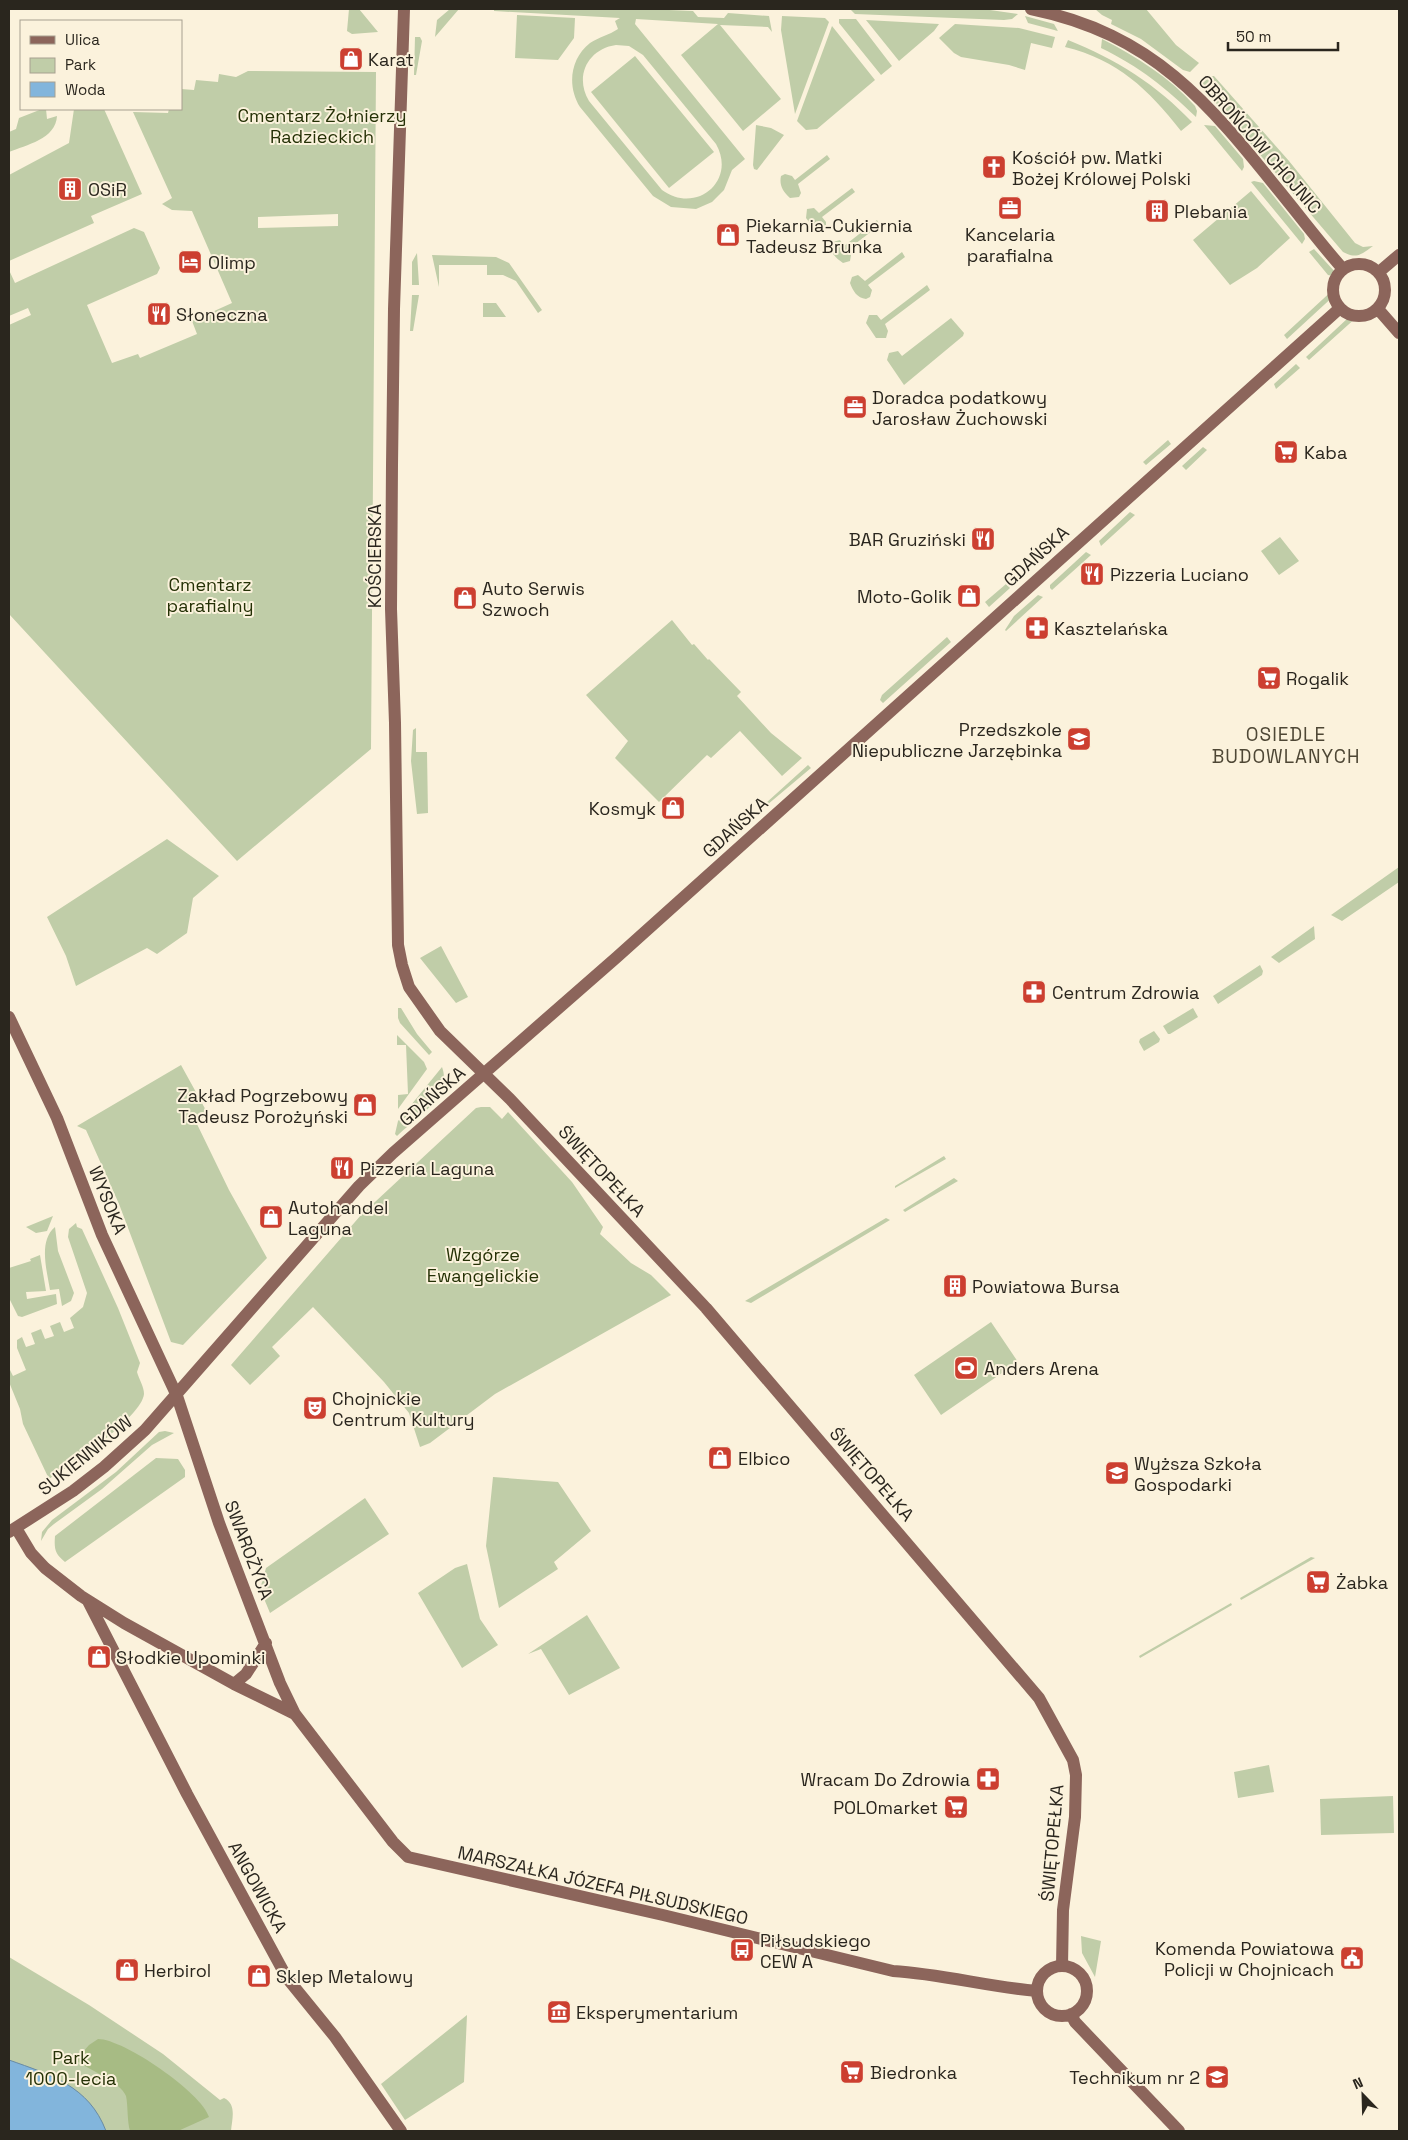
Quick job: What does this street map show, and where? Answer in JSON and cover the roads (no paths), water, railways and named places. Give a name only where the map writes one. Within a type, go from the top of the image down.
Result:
[{"type":"street","name":"KOŚCIERSKA","points":[[404,9],[394,308],[391,609],[395,723],[398,945],[402,965],[410,987],[430,1019],[483,1074]]},
{"type":"street","name":"OBROŃCÓW CHOJNIC","points":[[1031,9],[1070,18],[1101,30],[1137,48],[1167,69],[1219,118],[1343,269]]},
{"type":"street","points":[[1380,272],[1399,255]]},
{"type":"street","points":[[1355,263],[1362,263],[1380,272],[1386,291],[1385,297],[1378,308],[1372,313],[1359,316],[1340,308],[1333,295],[1333,288],[1334,281],[1343,269],[1355,263]]},
{"type":"street","name":"GDAŃSKA","points":[[176,1396],[359,1186],[1340,308]]},
{"type":"street","points":[[1378,308],[1399,333]]},
{"type":"street","name":"WYSOKA","points":[[9,1017],[57,1118],[102,1235],[176,1396]]},
{"type":"street","name":"ŚWIĘTOPEŁKA","points":[[483,1074],[706,1308],[897,1529],[1039,1698],[1073,1760],[1076,1775],[1075,1816],[1063,1910],[1062,1966]]},
{"type":"street","name":"SUKIENNIKÓW","points":[[12,1530],[104,1467],[145,1430],[176,1396]]},
{"type":"street","name":"SWAROŻYCA","points":[[176,1396],[219,1523],[280,1683],[295,1714]]},
{"type":"street","name":"MARSZAŁKA JÓZEFA PIŁSUDSKIEGO","points":[[12,1530],[45,1568],[66,1586],[124,1622],[234,1684],[295,1714],[393,1842],[408,1857],[663,1915],[893,1971],[921,1973],[1005,1988],[1037,1991]]},
{"type":"street","name":"ANGOWICKA","points":[[88,1600],[187,1794],[287,1978],[335,2037],[401,2131]]},
{"type":"street","points":[[110,1643],[115,1632],[124,1622]]},
{"type":"street","points":[[234,1684],[246,1674],[266,1643]]},
{"type":"street","points":[[1062,1966],[1080,1973],[1086,1982],[1087,1997],[1083,2005],[1071,2014],[1060,2016],[1046,2010],[1041,2004],[1037,1991],[1039,1981],[1044,1974],[1050,1969],[1062,1966]]},
{"type":"street","points":[[1071,2014],[1074,2022],[1179,2131]]},
{"type":"water","points":[[9,2060],[67,2084],[90,2103],[106,2131],[9,2131]]},
{"type":"place","name":"Karat","points":[[351,59]]},
{"type":"place","name":"Kościół pw. Matki Bożej Królowej Polski","points":[[994,167]]},
{"type":"place","name":"OSiR","points":[[70,189]]},
{"type":"place","name":"Kancelaria parafialna","points":[[1010,208]]},
{"type":"place","name":"Plebania","points":[[1157,211]]},
{"type":"place","name":"Piekarnia-Cukiernia Tadeusz Brunka","points":[[728,235]]},
{"type":"place","name":"Olimp","points":[[190,262]]},
{"type":"place","name":"Słoneczna","points":[[159,314]]},
{"type":"place","name":"Doradca podatkowy Jarosław Żuchowski","points":[[855,407]]},
{"type":"place","name":"Kaba","points":[[1286,452]]},
{"type":"place","name":"BAR Gruziński","points":[[983,539]]},
{"type":"place","name":"Pizzeria Luciano","points":[[1092,574]]},
{"type":"place","name":"Moto-Golik","points":[[969,596]]},
{"type":"place","name":"Auto Serwis Szwoch","points":[[465,598]]},
{"type":"place","name":"Kasztelańska","points":[[1037,628]]},
{"type":"place","name":"Rogalik","points":[[1269,678]]},
{"type":"place","name":"Przedszkole Niepubliczne Jarzębinka","points":[[1079,739]]},
{"type":"place","name":"Kosmyk","points":[[673,808]]},
{"type":"place","name":"Centrum Zdrowia","points":[[1034,992]]},
{"type":"place","name":"Zakład Pogrzebowy Tadeusz Porożyński","points":[[365,1105]]},
{"type":"place","name":"Pizzeria Laguna","points":[[342,1168]]},
{"type":"place","name":"Autohandel Laguna","points":[[271,1217]]},
{"type":"place","name":"Powiatowa Bursa","points":[[955,1286]]},
{"type":"place","name":"Anders Arena","points":[[966,1368]]},
{"type":"place","name":"Chojnickie Centrum Kultury","points":[[315,1408]]},
{"type":"place","name":"Elbico","points":[[720,1458]]},
{"type":"place","name":"Wyższa Szkoła Gospodarki","points":[[1117,1473]]},
{"type":"place","name":"Żabka","points":[[1318,1582]]},
{"type":"place","name":"Słodkie Upominki","points":[[99,1657]]},
{"type":"place","name":"Wracam Do Zdrowia","points":[[988,1779]]},
{"type":"place","name":"POLOmarket","points":[[956,1807]]},
{"type":"place","name":"Piłsudskiego CEW A","points":[[742,1950]]},
{"type":"place","name":"Komenda Powiatowa Policji w Chojnicach","points":[[1352,1958]]},
{"type":"place","name":"Herbirol","points":[[127,1970]]},
{"type":"place","name":"Sklep Metalowy","points":[[259,1976]]},
{"type":"place","name":"Eksperymentarium","points":[[559,2012]]},
{"type":"place","name":"Biedronka","points":[[852,2072]]},
{"type":"place","name":"Technikum nr 2","points":[[1217,2077]]},
{"type":"district","name":"OSIEDLE BUDOWLANYCH","points":[[1286,745]]},
{"type":"park label","name":"Cmentarz Żołnierzy Radzieckich","points":[[322,125]]},
{"type":"park label","name":"Cmentarz parafialny","points":[[210,594]]},
{"type":"park label","name":"Wzgórze Ewangelickie","points":[[483,1264]]},
{"type":"park label","name":"Park 1000-lecia","points":[[71,2067]]}]
